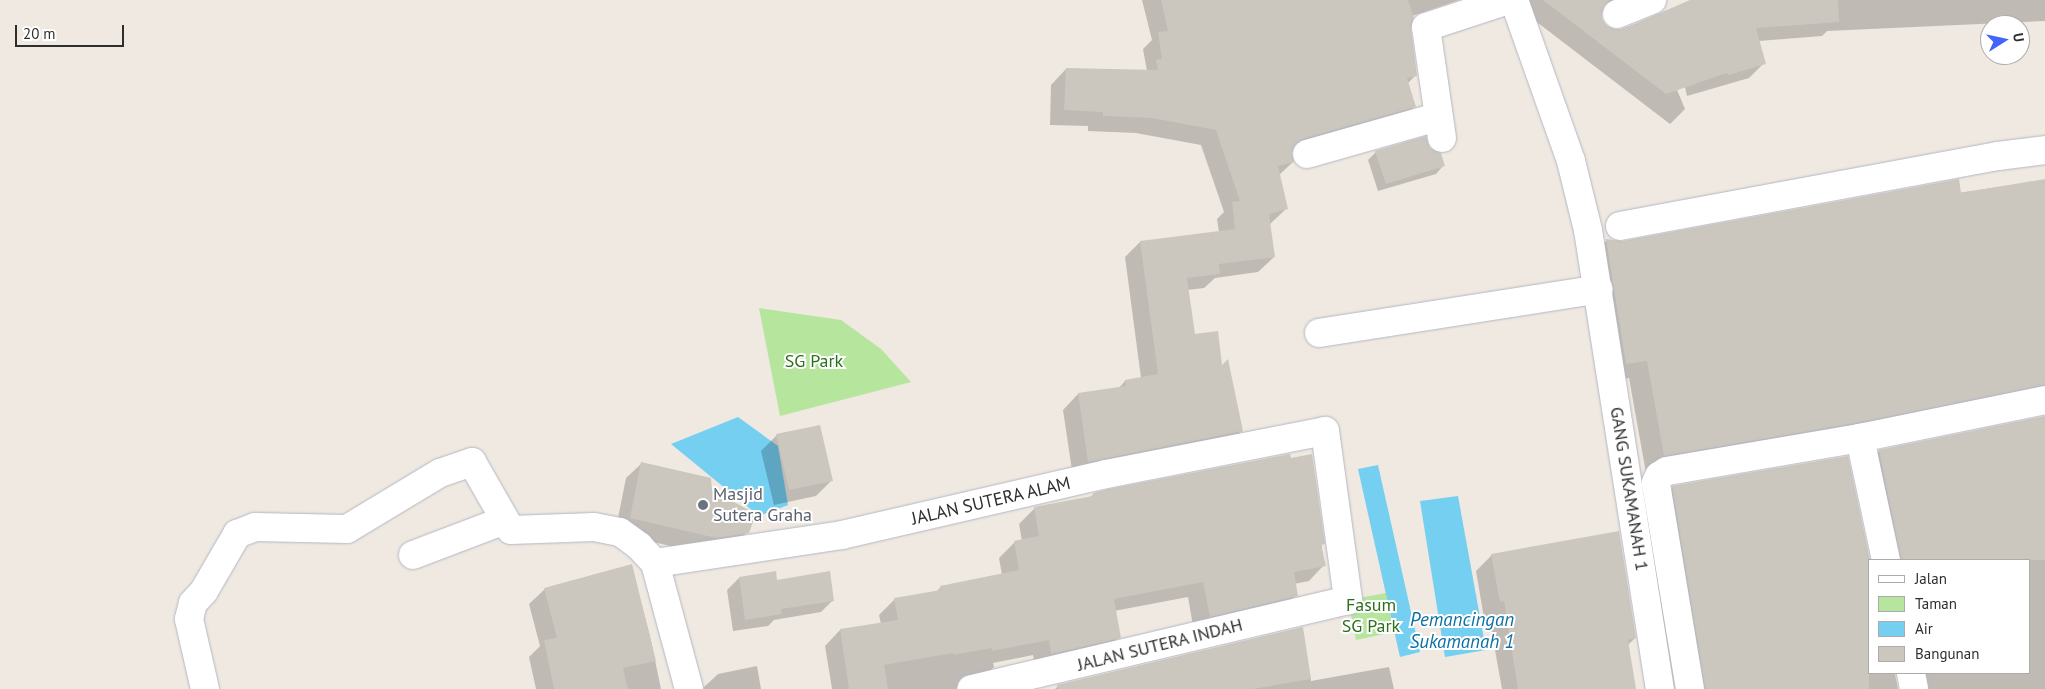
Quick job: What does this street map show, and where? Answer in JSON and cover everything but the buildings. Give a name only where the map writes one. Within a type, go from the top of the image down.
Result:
[{"type":"street","points":[[1307,154],[1440,128],[1426,27],[1508,0]]},
{"type":"street","name":"GANG SUKAMANAH 1","points":[[1514,0],[1571,161],[1588,230],[1599,289],[1660,689]]},
{"type":"street","points":[[1617,14],[1652,0]]},
{"type":"street","points":[[1620,226],[1998,156],[2045,150]]},
{"type":"street","points":[[1319,332],[1599,289]]},
{"type":"street","points":[[1690,689],[1656,483],[1659,476],[1667,471],[1860,438],[2045,400]]},
{"type":"street","name":"JALAN SUTERA ALAM","points":[[655,564],[842,535],[1106,474],[1325,431],[1348,600]]},
{"type":"street","points":[[1860,438],[1886,559]]},
{"type":"street","points":[[205,689],[189,620],[193,603],[204,591],[237,534],[255,527],[347,529],[440,473],[472,462],[508,525]]},
{"type":"street","points":[[413,556],[508,525],[594,527],[620,532],[638,546],[655,564],[689,689]]},
{"type":"street","name":"JALAN SUTERA INDAH","points":[[971,689],[1035,682],[1348,600]]},
{"type":"street","points":[[1911,674],[1914,689]]},
{"type":"green space","name":"SG Park","points":[[759,308],[841,320],[881,349],[911,382],[780,416]]},
{"type":"green space","name":"Fasum SG Park","points":[[1386,593],[1394,632],[1356,640],[1348,600]]},
{"type":"water","points":[[738,417],[778,446],[788,505],[759,516],[671,444]]},
{"type":"water","points":[[1378,465],[1420,652],[1400,657],[1358,469]]},
{"type":"water","name":"Pemancingan Sukamanah 1","points":[[1458,496],[1486,650],[1445,657],[1420,501]]},
{"type":"place","name":"Masjid Sutera Graha","points":[[703,505]]}]
